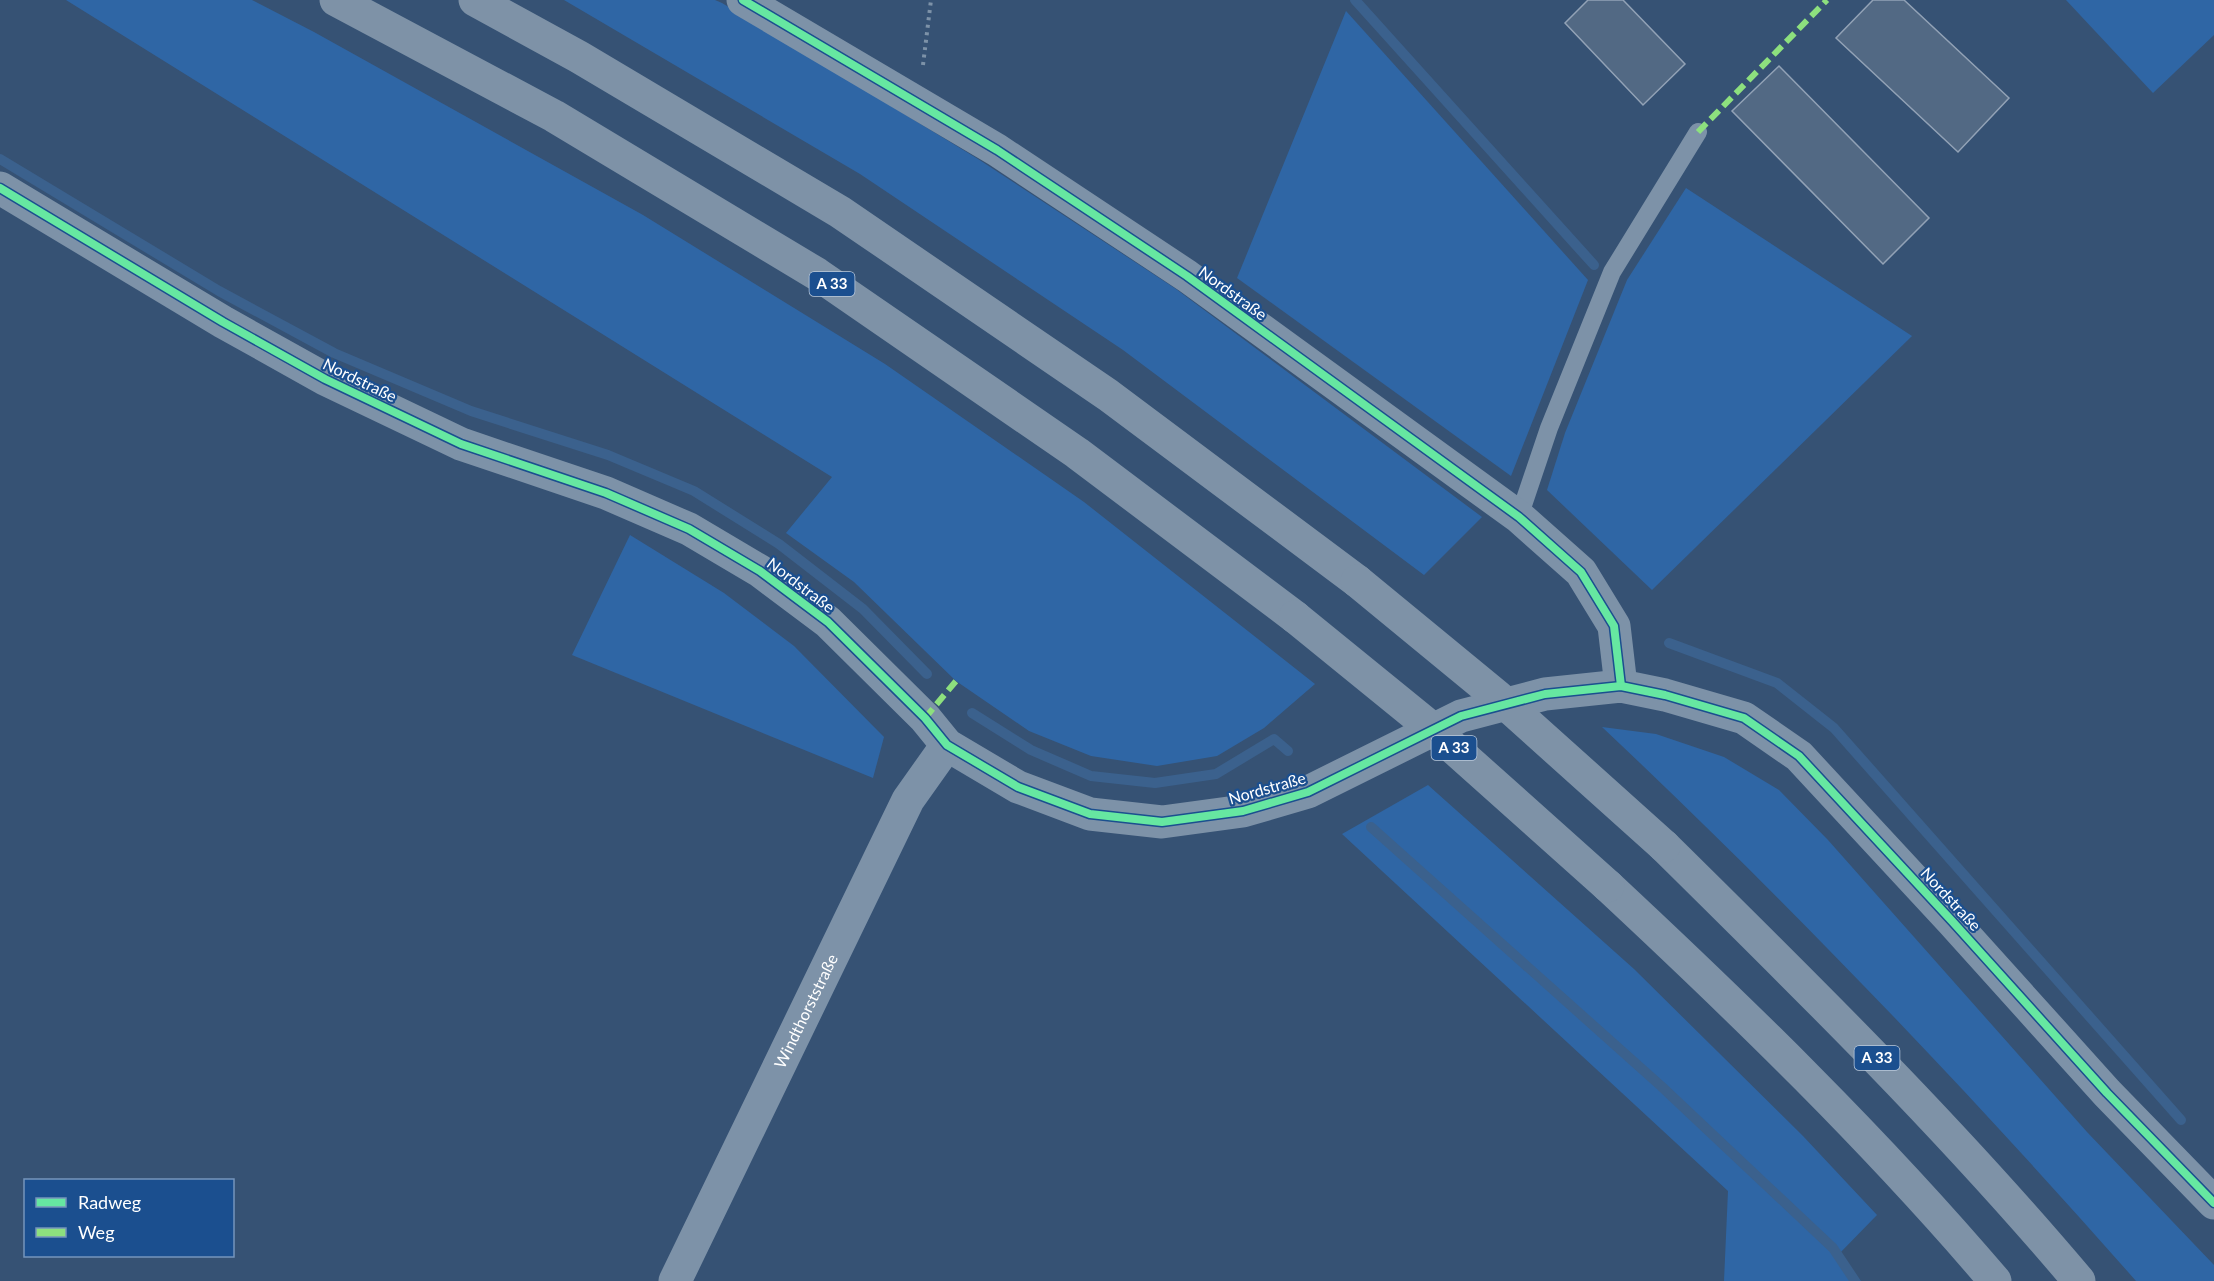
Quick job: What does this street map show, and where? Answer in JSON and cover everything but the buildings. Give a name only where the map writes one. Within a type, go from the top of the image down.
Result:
[{"type":"highway","name":"A 33","points":[[336,0],[554,116],[817,274],[1077,453],[1295,617],[1429,726],[1608,886],[1752,1021],[1865,1139],[1995,1281]]},
{"type":"highway","name":"A 33","points":[[475,0],[579,57],[840,212],[1108,395],[1358,581],[1498,697],[1664,846],[1910,1092],[2035,1228],[2079,1281]]},
{"type":"street","name":"Nordstraße","points":[[743,0],[997,150],[1187,276],[1519,517],[1581,572],[1609,617],[1614,626],[1621,686]]},
{"type":"street","name":"Nordstraße","points":[[0,188],[223,322],[325,379],[461,444],[606,493],[689,529],[760,571],[828,622],[925,718],[947,745],[1018,787],[1090,814],[1162,822],[1243,811],[1308,792],[1461,716],[1545,693],[1621,686],[1665,695],[1744,718],[1799,756],[2107,1093],[2214,1203]]},
{"type":"street","name":"Windthorststraße","points":[[675,1281],[908,800],[947,745]]},
{"type":"lane","points":[[1519,517],[1549,428],[1612,272],[1698,132]]},
{"type":"path","points":[[918,105],[931,0]]},
{"type":"shaded area","points":[[66,0],[252,0],[314,32],[643,215],[885,364],[1084,502],[1315,684],[1264,728],[1217,756],[1157,766],[1091,756],[1029,731],[956,681],[854,582],[786,533],[832,477]]},
{"type":"shaded area","points":[[564,0],[715,0],[722,3],[978,159],[1176,289],[1482,517],[1424,575],[1123,350],[860,174]]},
{"type":"shaded area","points":[[2066,0],[2214,0],[2214,35],[2153,93]]},
{"type":"shaded area","points":[[1346,11],[1588,280],[1511,476],[1237,278]]},
{"type":"shaded area","points":[[1686,188],[1912,336],[1652,590],[1547,490],[1565,433],[1627,280]]},
{"type":"shaded area","points":[[630,535],[724,593],[794,646],[884,737],[873,778],[572,655]]},
{"type":"shaded area","points":[[1602,727],[1656,734],[1724,757],[1779,790],[1828,840],[2087,1132],[2214,1265],[2214,1281],[2136,1281],[1942,1067],[1672,793]]},
{"type":"shaded area","points":[[1428,785],[1634,969],[1803,1136],[1877,1215],[1837,1256],[1861,1281],[1724,1281],[1728,1191],[1342,834]]},
{"type":"waterway","points":[[1355,0],[1594,265]]},
{"type":"waterway","points":[[0,159],[219,291],[334,353],[471,411],[608,455],[694,491],[779,544],[863,609],[927,674]]},
{"type":"waterway","points":[[1669,643],[1777,683],[1834,728],[2181,1120]]},
{"type":"waterway","points":[[972,713],[1031,750],[1091,776],[1155,783],[1216,774],[1274,739],[1288,751]]},
{"type":"waterway","points":[[1371,827],[1661,1086],[1833,1248],[1855,1281]]},
{"type":"marked path","points":[[1698,132],[1827,0]]},
{"type":"marked path","points":[[925,718],[956,681]]},
{"type":"cycle path","points":[[743,0],[997,150],[1187,276],[1519,517],[1581,572],[1614,626],[1621,686]]},
{"type":"cycle path","points":[[0,188],[223,322],[325,379],[461,444],[606,493],[689,529],[760,571],[828,622],[925,718],[947,745],[1018,787],[1090,814],[1162,822],[1243,811],[1308,792],[1461,716],[1545,694],[1621,686],[1665,695],[1744,718],[1799,756],[2107,1093],[2214,1203]]}]
